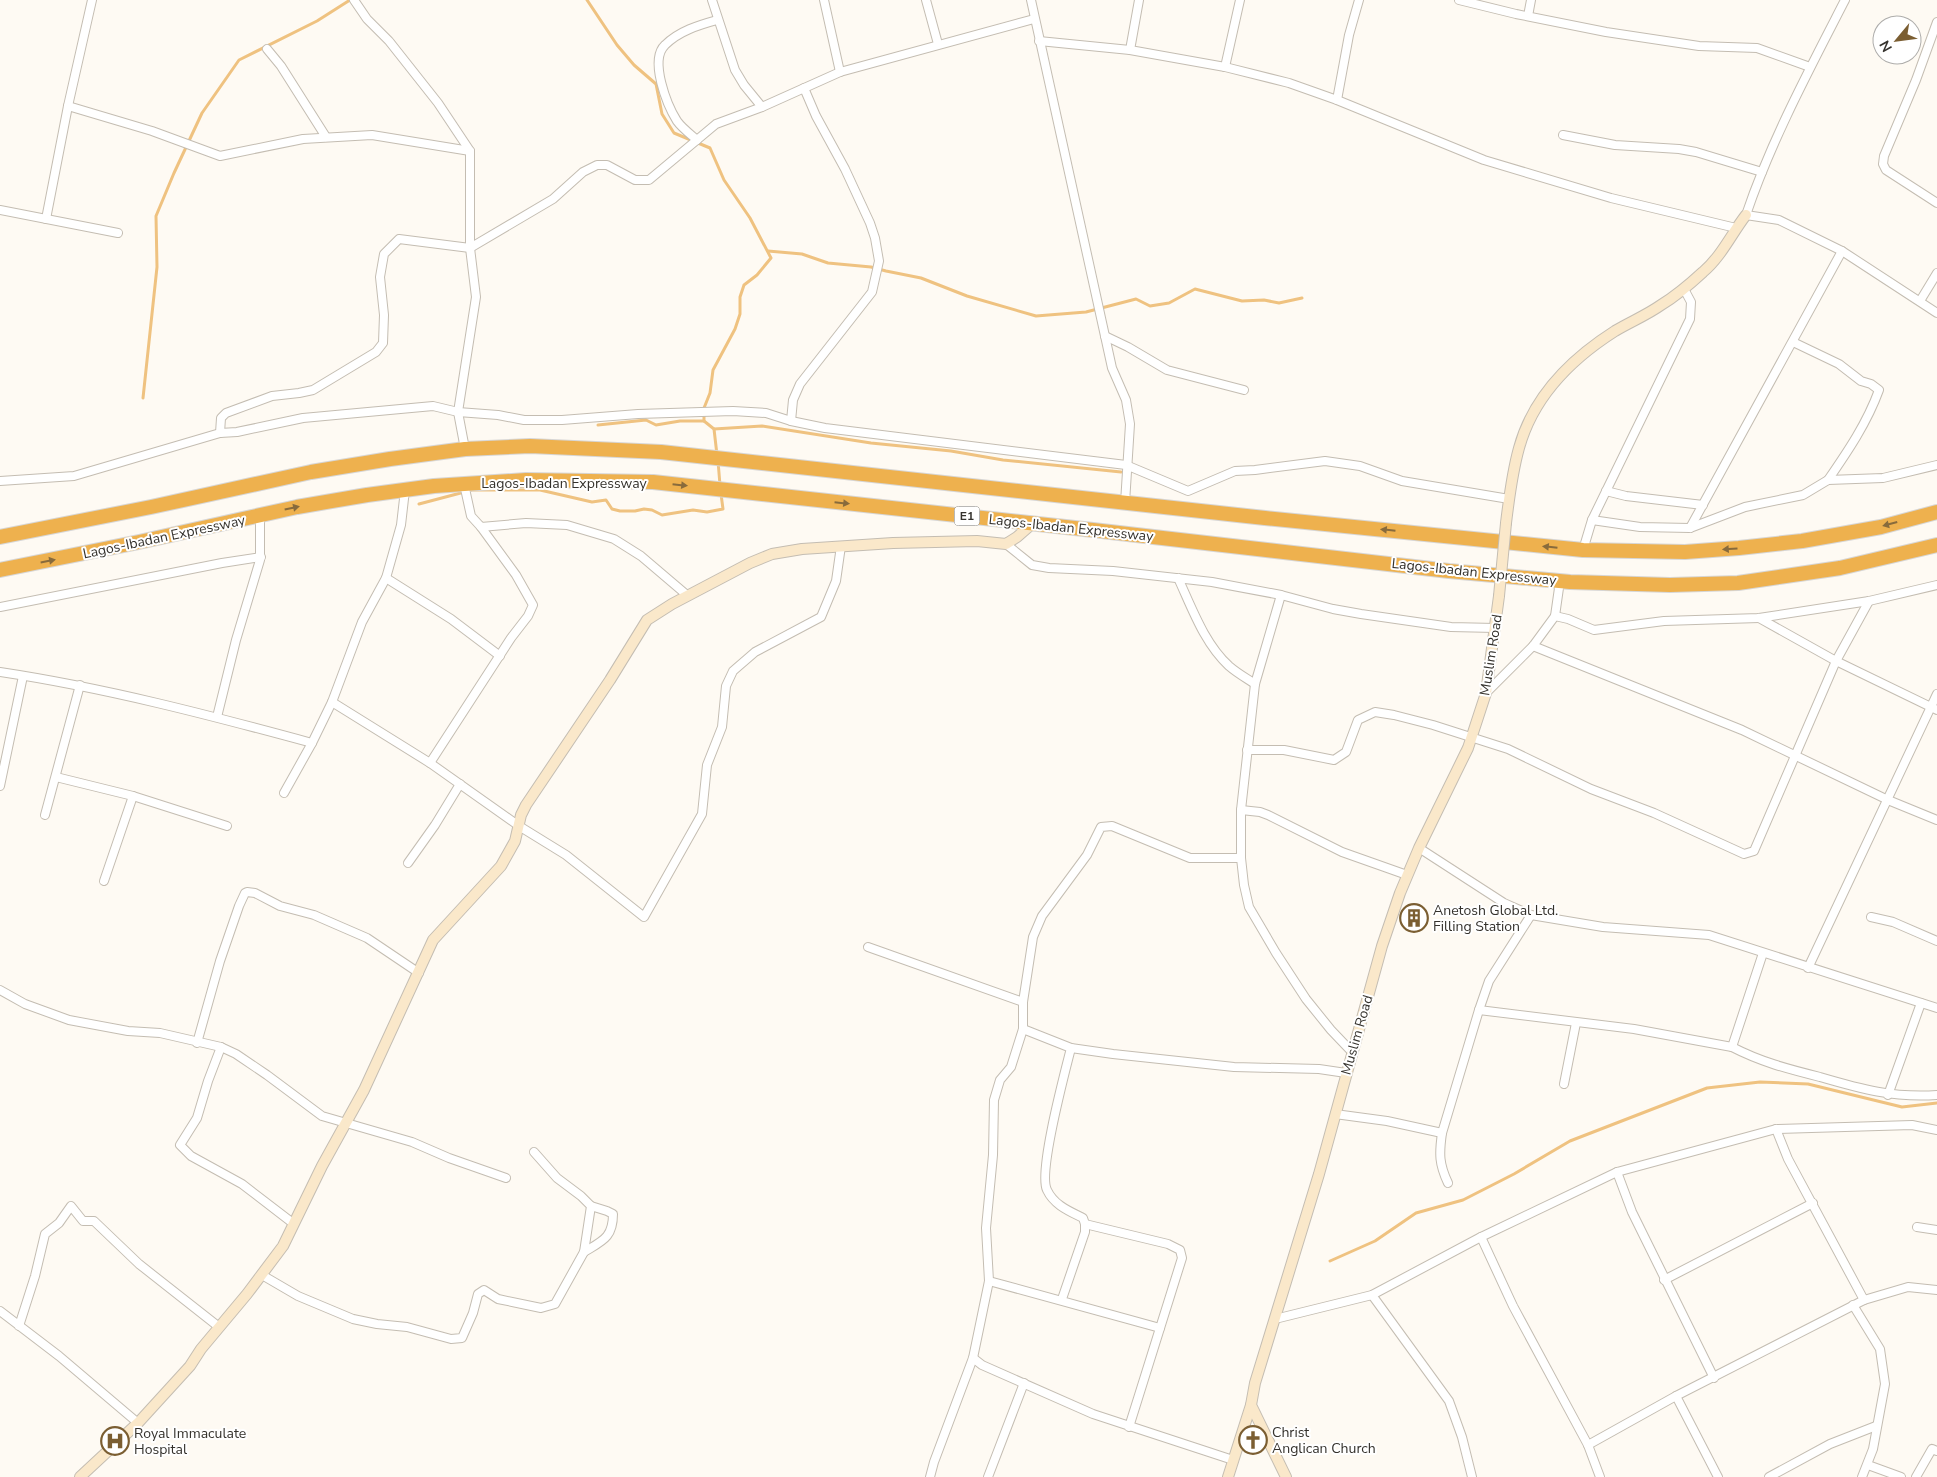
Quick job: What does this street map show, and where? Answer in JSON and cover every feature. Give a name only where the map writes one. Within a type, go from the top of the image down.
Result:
[{"type":"highway","name":"E1","points":[[0,537],[151,507],[311,472],[390,458],[465,449],[530,446],[661,452],[1125,503],[1583,550],[1685,552],[1739,548],[1802,541],[1881,527],[1937,512]]},
{"type":"highway","name":"Lagos-Ibadan Expressway","points":[[0,570],[305,506],[405,490],[464,484],[578,480],[653,482],[1449,571],[1560,581],[1670,585],[1738,583],[1796,576],[1840,568],[1937,545]]},
{"type":"street","points":[[46,220],[68,106],[92,0]]},
{"type":"street","points":[[354,0],[367,19],[389,41],[438,103],[470,150],[470,248],[476,297],[458,412],[465,449]]},
{"type":"street","points":[[712,0],[735,70],[744,85],[762,107]]},
{"type":"street","points":[[824,0],[840,72]]},
{"type":"street","points":[[926,0],[938,44]]},
{"type":"street","points":[[1031,0],[1112,368],[1126,400],[1130,424],[1125,503]]},
{"type":"street","points":[[1130,50],[1139,0]]},
{"type":"street","points":[[1225,68],[1240,0]]},
{"type":"street","points":[[1337,100],[1349,35],[1359,0]]},
{"type":"street","points":[[1459,0],[1606,32],[1699,46],[1757,48],[1810,67]]},
{"type":"street","points":[[1528,16],[1531,0]]},
{"type":"street","points":[[1845,0],[1810,67],[1762,172],[1746,215],[1779,220],[1842,251],[1937,312]]},
{"type":"street","points":[[220,433],[221,418],[226,412],[272,396],[313,390],[376,352],[383,343],[384,315],[380,277],[384,254],[399,239],[470,248],[553,199],[583,172],[597,164],[607,165],[636,180],[649,180],[716,124],[762,107],[840,72],[1034,19]]},
{"type":"street","points":[[696,140],[678,122],[663,90],[658,57],[664,45],[691,28],[717,20]]},
{"type":"street","points":[[1937,22],[1916,80],[1884,156],[1883,164],[1886,170],[1937,203]]},
{"type":"street","points":[[1040,41],[1130,50],[1289,82],[1484,160],[1611,198],[1736,228]]},
{"type":"street","points":[[267,49],[281,66],[326,138]]},
{"type":"street","points":[[791,421],[793,400],[800,384],[872,292],[879,260],[870,223],[845,169],[816,116],[804,88]]},
{"type":"street","points":[[68,106],[152,131],[220,156],[303,139],[372,135],[470,150]]},
{"type":"street","points":[[1564,135],[1615,145],[1679,149],[1696,152],[1762,172]]},
{"type":"street","points":[[0,210],[118,233]]},
{"type":"street","name":"Muslim Road","points":[[1228,1477],[1251,1405],[1255,1383],[1335,1114],[1382,946],[1407,875],[1473,738],[1486,693],[1500,596],[1509,498],[1519,448],[1527,426],[1542,399],[1572,363],[1615,332],[1662,305],[1684,289],[1714,261],[1746,215]]},
{"type":"street","points":[[1690,528],[1842,251]]},
{"type":"street","points":[[1920,301],[1937,273]]},
{"type":"street","points":[[1583,550],[1592,520],[1690,319],[1691,302],[1684,289]]},
{"type":"street","points":[[1105,336],[1128,346],[1167,370],[1244,390]]},
{"type":"street","points":[[1592,520],[1640,527],[1690,528],[1745,508],[1804,495],[1828,480],[1855,439],[1874,405],[1879,390],[1871,384],[1861,381],[1839,364],[1793,342]]},
{"type":"street","points":[[0,481],[74,476],[220,433],[237,432],[303,418],[433,406],[458,412],[498,415],[524,420],[562,420],[638,414],[733,411],[766,413],[791,421],[825,428],[1126,465],[1188,490],[1235,471],[1325,461],[1360,466],[1402,480],[1509,498]]},
{"type":"street","points":[[1828,480],[1883,478],[1937,465]]},
{"type":"street","points":[[430,763],[528,616],[533,605],[516,576],[471,516],[464,484]]},
{"type":"street","points":[[284,793],[332,702],[362,622],[386,578],[402,525],[405,490]]},
{"type":"street","points":[[1606,491],[1626,496],[1703,505]]},
{"type":"street","points":[[217,717],[236,640],[261,557],[260,515]]},
{"type":"street","points":[[481,527],[526,523],[567,525],[614,539],[641,556],[688,596]]},
{"type":"street","points":[[80,1477],[138,1423],[190,1366],[218,1327],[262,1275],[283,1246],[364,1090],[433,940],[500,866],[515,841],[520,815],[615,673],[647,620],[750,563],[772,554],[802,549],[841,546],[967,542],[1006,544],[1033,523]]},
{"type":"street","points":[[1006,544],[1032,565],[1049,568],[1113,571],[1212,582],[1282,595],[1333,609],[1361,614],[1451,627],[1495,628]]},
{"type":"street","points":[[332,702],[430,763],[519,826],[566,855],[644,917],[702,814],[707,765],[722,727],[726,686],[734,671],[755,652],[821,617],[836,581],[841,546]]},
{"type":"street","points":[[0,607],[261,557]]},
{"type":"street","points":[[386,578],[451,619],[500,656]]},
{"type":"street","points":[[1178,578],[1200,626],[1214,648],[1229,666],[1255,684]]},
{"type":"street","points":[[1486,693],[1534,646],[1555,616],[1560,581]]},
{"type":"street","points":[[1555,616],[1568,619],[1594,630],[1664,621],[1759,618],[1869,601],[1937,586]]},
{"type":"street","points":[[1282,595],[1255,684],[1241,810],[1241,858],[1244,885],[1249,907],[1259,926],[1306,999],[1352,1052]]},
{"type":"street","points":[[1247,750],[1284,750],[1334,760],[1346,752],[1358,720],[1374,712],[1394,715],[1433,725],[1508,749],[1591,789],[1654,813],[1744,854],[1754,851],[1836,661],[1869,601]]},
{"type":"street","points":[[1759,618],[1836,661],[1934,708]]},
{"type":"street","points":[[1534,646],[1742,730],[1888,800],[1937,820]]},
{"type":"street","points":[[0,672],[80,685],[217,717],[312,743]]},
{"type":"street","points":[[0,786],[23,676]]},
{"type":"street","points":[[45,815],[80,685]]},
{"type":"street","points":[[1808,968],[1934,708],[1937,694]]},
{"type":"street","points":[[56,777],[133,796],[227,826]]},
{"type":"street","points":[[408,863],[435,825],[460,784]]},
{"type":"street","points":[[104,881],[133,796]]},
{"type":"street","points":[[1241,810],[1268,815],[1342,852],[1407,875]]},
{"type":"street","points":[[930,1477],[973,1358],[989,1280],[986,1228],[993,1155],[994,1100],[1000,1080],[1011,1067],[1023,1029],[1023,1002],[1033,937],[1042,916],[1087,855],[1101,827],[1112,826],[1190,858],[1241,858]]},
{"type":"street","points":[[1419,848],[1504,903],[1531,915],[1603,927],[1708,935],[1732,941],[1808,968],[1937,1008]]},
{"type":"street","points":[[197,1043],[220,961],[239,906],[247,892],[255,892],[280,906],[314,916],[367,938],[419,973]]},
{"type":"street","points":[[1448,1183],[1441,1168],[1442,1133],[1479,1010],[1490,982],[1531,915]]},
{"type":"street","points":[[1871,917],[1893,922],[1937,941]]},
{"type":"street","points":[[868,947],[1023,1002]]},
{"type":"street","points":[[1732,1047],[1763,953]]},
{"type":"street","points":[[0,990],[25,1004],[70,1020],[128,1031],[160,1033],[221,1047],[236,1054],[322,1116],[412,1142],[449,1158],[506,1178]]},
{"type":"street","points":[[1888,1095],[1921,1003]]},
{"type":"street","points":[[1479,1010],[1634,1029],[1732,1047],[1766,1063],[1888,1095],[1937,1095]]},
{"type":"street","points":[[1564,1084],[1576,1023]]},
{"type":"street","points":[[1023,1029],[1071,1048],[1113,1054],[1234,1067],[1319,1069],[1346,1073]]},
{"type":"street","points":[[221,1047],[197,1118],[180,1145],[191,1156],[242,1184],[294,1224]]},
{"type":"street","points":[[1062,1300],[1086,1224],[1083,1218],[1065,1209],[1054,1200],[1046,1188],[1051,1133],[1071,1048]]},
{"type":"street","points":[[1335,1114],[1387,1121],[1442,1133]]},
{"type":"street","points":[[1275,1319],[1372,1295],[1481,1237],[1617,1172],[1776,1129],[1912,1125],[1937,1130]]},
{"type":"street","points":[[1776,1129],[1788,1158],[1864,1300]]},
{"type":"street","points":[[534,1152],[558,1178],[591,1206],[613,1214],[613,1224],[605,1240],[584,1252]]},
{"type":"street","points":[[1617,1172],[1632,1212],[1664,1280],[1714,1378]]},
{"type":"street","points":[[1664,1280],[1812,1204]]},
{"type":"street","points":[[19,1326],[35,1276],[45,1234],[59,1223],[71,1206],[83,1221],[94,1221],[140,1264],[218,1327]]},
{"type":"street","points":[[262,1275],[298,1296],[354,1319],[377,1324],[407,1327],[451,1339],[462,1338],[473,1313],[478,1294],[481,1291],[484,1290],[498,1299],[541,1308],[555,1304],[584,1252],[591,1206]]},
{"type":"street","points":[[1086,1224],[1168,1244],[1180,1250],[1182,1258],[1129,1427]]},
{"type":"street","points":[[1917,1227],[1937,1230]]},
{"type":"street","points":[[1481,1237],[1513,1306],[1588,1445],[1600,1477]]},
{"type":"street","points":[[989,1280],[1160,1328]]},
{"type":"street","points":[[1588,1445],[1676,1396],[1864,1300],[1908,1287],[1937,1290]]},
{"type":"street","points":[[1372,1295],[1449,1401],[1462,1436],[1472,1477]]},
{"type":"street","points":[[1853,1305],[1880,1349],[1885,1384],[1868,1465],[1862,1477]]},
{"type":"street","points":[[0,1311],[60,1356],[138,1423]]},
{"type":"street","points":[[973,1358],[982,1365],[1093,1414],[1233,1460]]},
{"type":"street","points":[[988,1477],[1024,1383]]},
{"type":"street","points":[[1676,1396],[1718,1477]]},
{"type":"street","points":[[1251,1405],[1286,1477]]},
{"type":"street","points":[[1769,1477],[1830,1444],[1876,1426]]},
{"type":"street","points":[[1916,1477],[1932,1449],[1937,1451]]},
{"type":"street","points":[[1868,1465],[1901,1477]]},
{"type":"waterway","points":[[143,398],[157,267],[156,216],[202,113],[239,60],[317,21],[350,0]]},
{"type":"waterway","points":[[587,0],[617,45],[634,65],[656,84],[662,114],[674,133],[710,148],[724,180],[750,218],[771,258],[757,275],[744,285],[740,297],[740,314],[735,329],[713,370],[710,393],[704,408],[704,421],[714,429],[717,455]]},
{"type":"waterway","points":[[768,251],[802,254],[828,263],[871,267],[921,278],[967,296],[1036,316],[1086,312],[1136,299],[1150,306],[1169,303],[1195,289],[1242,301],[1264,300],[1279,303],[1302,298]]},
{"type":"waterway","points":[[598,425],[646,420],[656,425],[680,421],[704,421]]},
{"type":"waterway","points":[[714,429],[762,426],[871,443],[951,451],[1003,460],[1121,472]]},
{"type":"waterway","points":[[718,461],[720,485]]},
{"type":"waterway","points":[[419,504],[472,490],[540,490],[592,502],[606,500],[612,509],[620,511],[644,509],[652,510],[662,515],[693,510],[707,512],[723,509],[721,494]]},
{"type":"waterway","points":[[1330,1261],[1375,1241],[1416,1213],[1463,1200],[1514,1174],[1570,1141],[1707,1088],[1760,1082],[1808,1084],[1902,1107],[1937,1103]]},
{"type":"place","name":"Anetosh Global Ltd. Filling Station","points":[[1414,918]]},
{"type":"place","name":"Christ Anglican Church","points":[[1253,1440]]},
{"type":"place","name":"Royal Immaculate Hospital","points":[[115,1441]]}]
